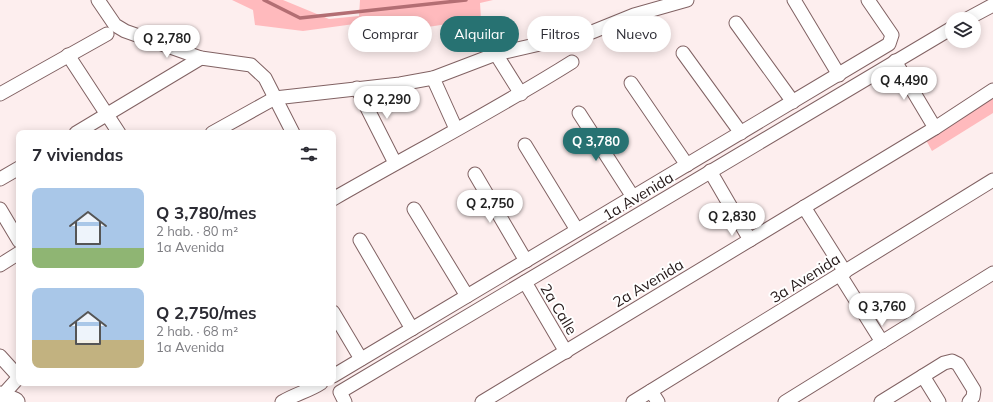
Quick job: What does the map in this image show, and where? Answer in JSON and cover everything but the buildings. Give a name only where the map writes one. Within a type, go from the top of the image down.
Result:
[{"type":"street","points":[[217,130],[275,98],[433,78],[496,54],[592,32],[634,15],[687,0]]},
{"type":"street","points":[[794,0],[839,75]]},
{"type":"street","points":[[336,374],[890,44],[892,35],[868,0]]},
{"type":"street","points":[[99,1],[115,25],[125,31],[201,58],[251,65],[265,78],[292,130]]},
{"type":"street","points":[[980,12],[993,5]]},
{"type":"street","points":[[736,23],[793,102]]},
{"type":"street","name":"1a Avenida","points":[[343,397],[524,282],[945,32]]},
{"type":"street","points":[[0,94],[107,34]]},
{"type":"street","points":[[683,53],[741,133]]},
{"type":"street","points":[[496,54],[521,94]]},
{"type":"street","points":[[68,55],[117,130]]},
{"type":"street","points":[[81,130],[201,58]]},
{"type":"street","points":[[895,61],[935,128]]},
{"type":"street","points":[[336,197],[521,94],[572,62]]},
{"type":"street","points":[[433,78],[456,129]]},
{"type":"street","points":[[631,83],[687,165]]},
{"type":"street","points":[[357,88],[395,163]]},
{"type":"street","name":"2a Avenida","points":[[490,400],[566,352],[935,128],[993,90]]},
{"type":"street","points":[[579,113],[633,197]]},
{"type":"street","points":[[525,145],[578,230]]},
{"type":"street","points":[[0,179],[16,170]]},
{"type":"street","points":[[710,171],[750,240]]},
{"type":"street","points":[[475,174],[526,261]]},
{"type":"street","name":"3a Avenida","points":[[633,402],[993,180]]},
{"type":"street","points":[[804,207],[882,342]]},
{"type":"street","points":[[0,209],[16,236]]},
{"type":"street","points":[[414,209],[467,296]]},
{"type":"street","points":[[360,240],[412,329]]},
{"type":"street","points":[[0,265],[16,255]]},
{"type":"street","points":[[785,402],[993,273]]},
{"type":"street","name":"2a Calle","points":[[524,282],[566,352]]},
{"type":"street","points":[[336,317],[361,359]]},
{"type":"street","points":[[0,356],[16,374]]},
{"type":"street","points":[[881,402],[944,362],[952,361],[958,364],[974,390],[971,399]]},
{"type":"street","points":[[923,376],[939,402]]},
{"type":"street","points":[[5,398],[16,382]]},
{"type":"street","points":[[282,402],[314,386]]},
{"type":"street","points":[[651,390],[658,402]]},
{"type":"shaded area","points":[[232,0],[283,0],[329,19],[348,17],[348,25],[303,31],[255,25],[253,10]]},
{"type":"shaded area","points":[[360,0],[493,0],[480,3],[481,16],[440,16],[440,25],[432,26],[432,16],[359,16]]},
{"type":"shaded area","points":[[993,94],[993,113],[932,151],[926,140]]},
{"type":"waterway","points":[[264,0],[300,18],[466,0]]}]
